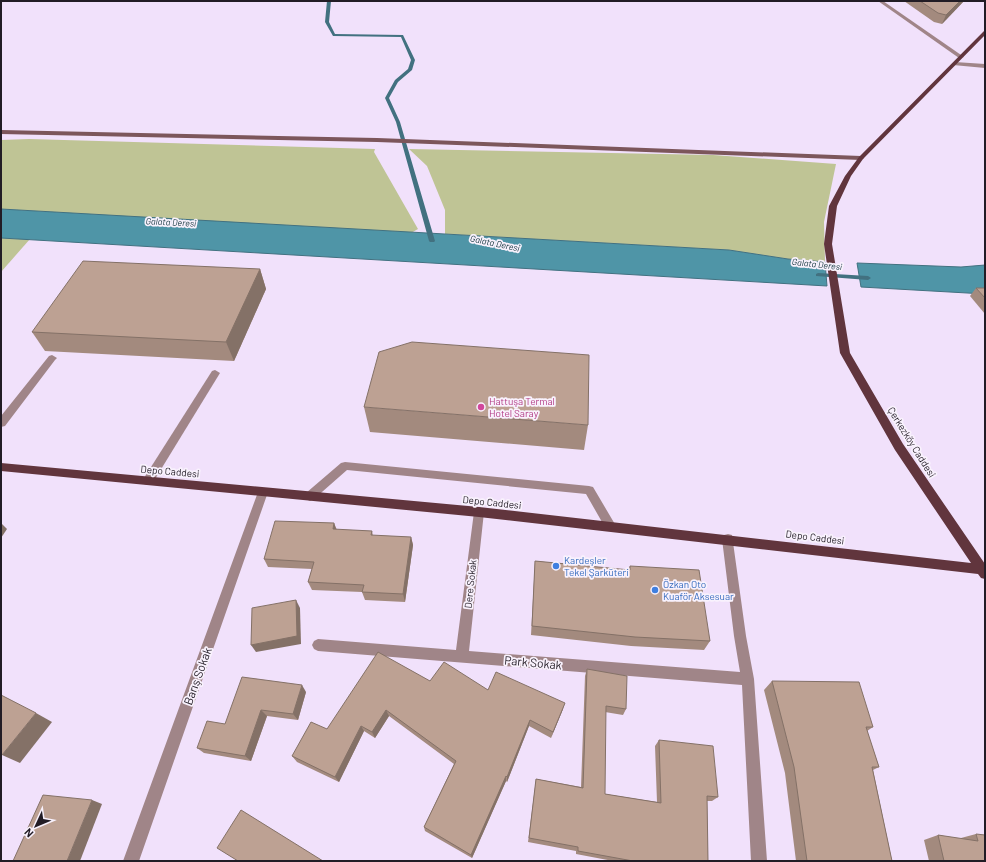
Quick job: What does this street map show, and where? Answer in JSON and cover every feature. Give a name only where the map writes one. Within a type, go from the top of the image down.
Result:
[{"type":"main road","name":"Çerkezköy Caddesi","points":[[984,570],[899,447],[845,353],[828,244],[833,206],[848,176],[861,158],[985,32]]},
{"type":"main road","name":"Depo Caddesi","points":[[1,466],[479,512],[728,539],[984,570]]},
{"type":"street","points":[[880,1],[961,57]]},
{"type":"street","points":[[955,64],[985,66]]},
{"type":"street","points":[[1,132],[452,142],[861,158]]},
{"type":"street","points":[[1,423],[52,358]]},
{"type":"street","points":[[148,481],[215,373]]},
{"type":"street","points":[[310,496],[344,466],[589,490],[610,526]]},
{"type":"street","name":"Barış Sokak","points":[[131,861],[263,492]]},
{"type":"street","name":"Dere Sokak","points":[[462,656],[479,512]]},
{"type":"street","points":[[728,539],[740,636],[748,679],[759,861]]},
{"type":"street","name":"Park Sokak","points":[[318,644],[748,679]]},
{"type":"green space","points":[[29,139],[375,149],[374,152],[418,229],[411,233],[1,209],[1,140]]},
{"type":"green space","points":[[409,149],[713,155],[836,164],[824,222],[825,262],[788,259],[729,250],[445,234],[445,210],[427,166]]},
{"type":"green space","points":[[1,238],[30,239],[1,272]]},
{"type":"water","points":[[1,209],[729,250],[788,259],[825,262],[827,286],[1,238]]},
{"type":"water","points":[[857,263],[961,267],[985,265],[985,294],[861,287]]},
{"type":"building","points":[[920,1],[960,1],[946,15],[938,13]]},
{"type":"building","points":[[83,261],[260,269],[226,342],[32,332]]},
{"type":"building","points":[[976,288],[985,288],[985,298]]},
{"type":"building","points":[[412,342],[589,355],[588,425],[364,407],[379,352]]},
{"type":"building","points":[[275,521],[334,523],[333,529],[372,531],[371,535],[411,537],[403,594],[362,592],[364,585],[308,582],[314,562],[264,559]]},
{"type":"building","points":[[535,561],[630,570],[630,566],[699,570],[710,641],[635,637],[532,626]]},
{"type":"building","points":[[296,600],[297,636],[251,645],[252,608]]},
{"type":"building","points":[[378,652],[430,681],[444,662],[488,690],[496,672],[565,703],[553,732],[530,720],[507,777],[506,776],[471,855],[424,827],[456,761],[386,710],[372,732],[361,726],[335,777],[292,756],[311,722],[327,729]]},
{"type":"building","points":[[587,669],[627,676],[626,709],[606,706],[605,794],[661,803],[659,740],[713,746],[718,797],[707,796],[708,861],[633,861],[578,851],[578,847],[529,838],[536,779],[583,788]]},
{"type":"building","points":[[242,677],[302,685],[293,714],[261,710],[245,756],[197,748],[207,721],[225,724]]},
{"type":"building","points":[[772,681],[859,682],[873,727],[866,727],[879,767],[872,767],[892,861],[807,861],[794,767]]},
{"type":"building","points":[[1,695],[36,713],[2,755],[1,754]]},
{"type":"building","points":[[43,795],[92,800],[67,861],[13,861]]},
{"type":"building","points":[[241,810],[323,861],[238,861],[217,848]]},
{"type":"building","points":[[976,834],[985,835],[985,861],[944,861],[938,835],[978,841]]},
{"type":"waterway","points":[[329,1],[327,22],[334,35],[402,36],[413,60],[410,70],[396,81],[387,98],[398,122],[432,241]]},
{"type":"waterway","name":"Galata Deresi","points":[[818,275],[868,278]]},
{"type":"place","name":"Hattuşa Termal Hotel Saray","points":[[481,407]]},
{"type":"place","name":"Kardeşler Tekel Şarküteri","points":[[556,566]]},
{"type":"place","name":"Özkan Oto Kuaför Aksesuar","points":[[655,590]]}]
